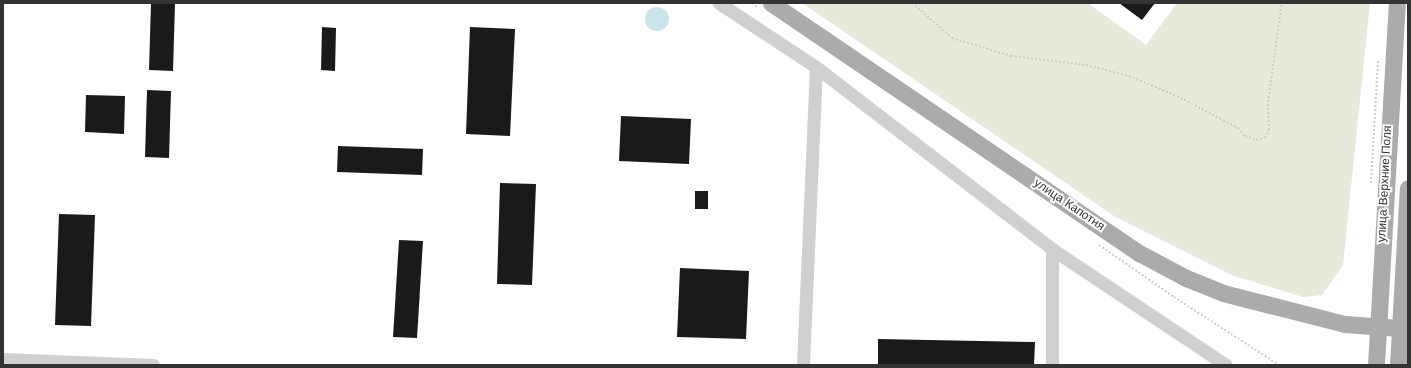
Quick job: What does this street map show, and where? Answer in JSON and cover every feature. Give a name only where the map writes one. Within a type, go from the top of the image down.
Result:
[{"type":"main road","name":"улица Капотня","points":[[771,3],[1141,254],[1186,278],[1223,293],[1345,324],[1400,328]]},
{"type":"main road","name":"улица Верхние Поля","points":[[1376,365],[1397,3]]},
{"type":"main road","name":"улица Верхние Поля","points":[[1398,365],[1408,188]]},
{"type":"lane","points":[[719,3],[816,67],[1052,249],[1226,365]]},
{"type":"lane","points":[[803,365],[816,67]]},
{"type":"lane","points":[[1052,249],[1052,365]]},
{"type":"lane","points":[[3,359],[153,365]]},
{"type":"path","points":[[912,3],[952,38],[1011,56],[1086,65],[1129,76],[1177,96],[1238,128],[1245,136],[1256,140],[1265,138],[1269,130],[1268,102],[1282,3]]},
{"type":"shaded area","points":[[802,3],[1088,3],[1146,45],[1177,3],[1370,3],[1343,265],[1322,295],[1303,297],[1234,276],[1114,216]]},
{"type":"water","points":[[657,7],[665,11],[669,19],[665,27],[657,31],[649,27],[645,19],[649,11]]},
{"type":"building","points":[[151,3],[175,4],[173,71],[149,70]]},
{"type":"building","points":[[1119,3],[1155,3],[1142,20]]},
{"type":"building","points":[[322,27],[336,28],[335,71],[321,70]]},
{"type":"building","points":[[470,27],[515,29],[510,136],[466,134]]},
{"type":"building","points":[[147,90],[171,91],[169,158],[145,157]]},
{"type":"building","points":[[86,95],[125,96],[124,134],[85,132]]},
{"type":"building","points":[[621,116],[691,119],[689,164],[619,161]]},
{"type":"building","points":[[338,146],[423,149],[422,175],[337,172]]},
{"type":"building","points":[[500,183],[536,184],[532,285],[497,284]]},
{"type":"building","points":[[695,191],[708,191],[708,209],[695,209]]},
{"type":"building","points":[[59,214],[95,215],[91,326],[55,325]]},
{"type":"building","points":[[399,240],[423,241],[417,338],[393,337]]},
{"type":"building","points":[[680,268],[749,271],[746,339],[677,337]]},
{"type":"building","points":[[878,339],[1035,342],[1034,365],[878,365]]}]
